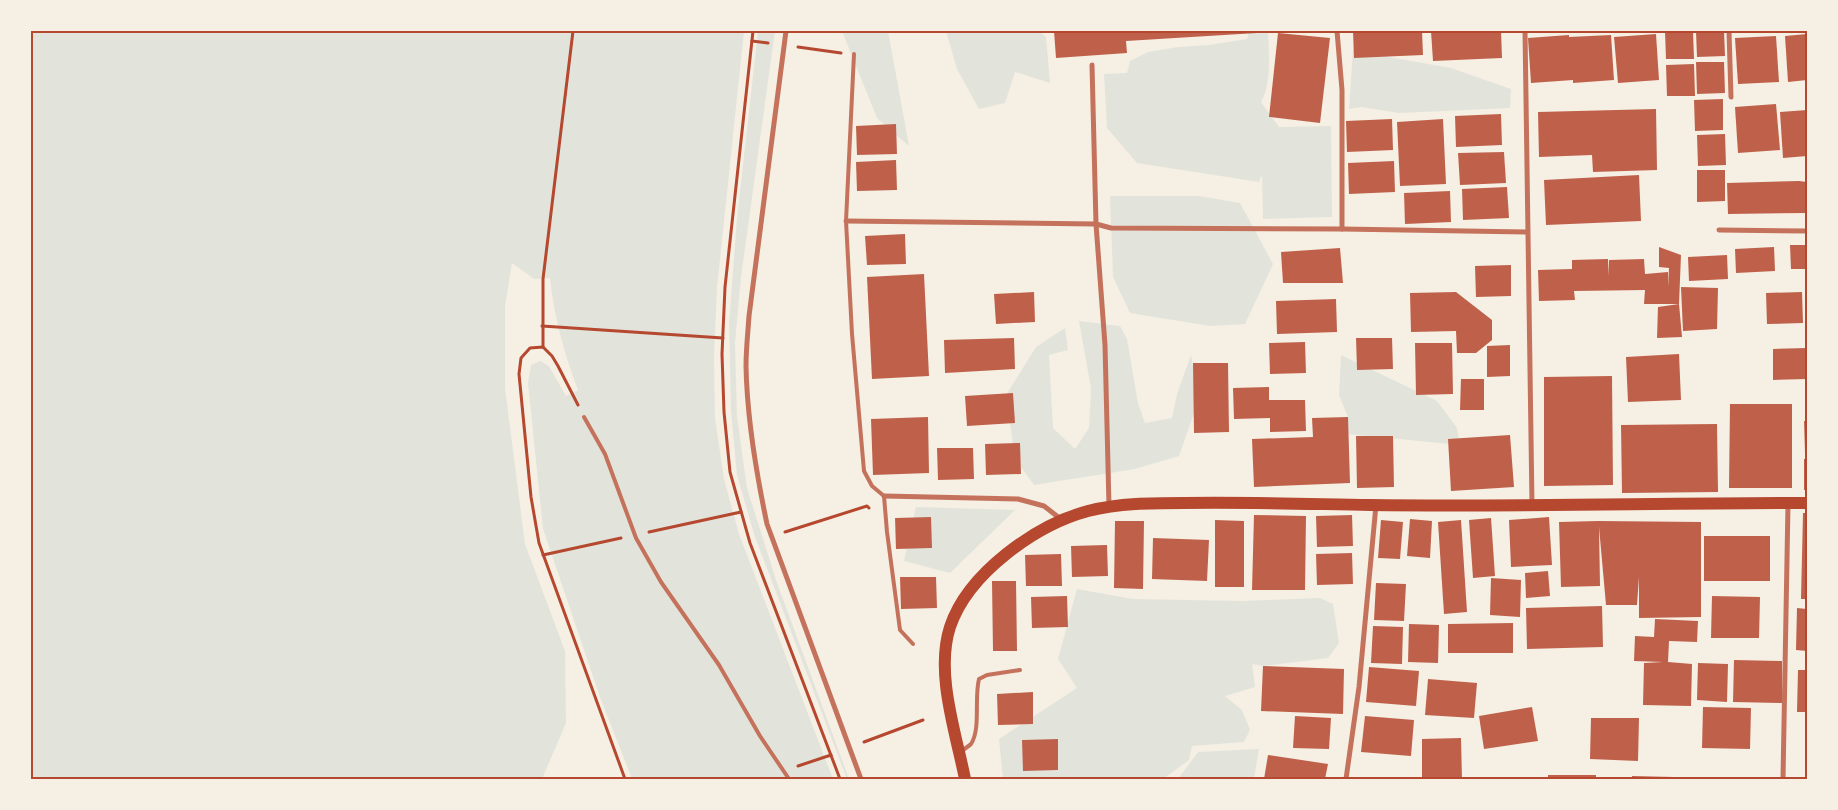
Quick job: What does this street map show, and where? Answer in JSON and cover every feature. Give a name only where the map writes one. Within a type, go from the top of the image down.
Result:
[{"type":"main road","points":[[966,779],[946,684],[946,652],[950,626],[963,601],[981,578],[1005,554],[1032,535],[1062,520],[1086,511],[1108,506],[1205,502],[1376,505],[1807,503]]},
{"type":"street","points":[[786,31],[749,316],[746,364],[748,412],[758,484],[767,524],[861,779]]},
{"type":"street","points":[[1337,31],[1342,90],[1342,229]]},
{"type":"street","points":[[1525,31],[1532,504]]},
{"type":"street","points":[[1729,31],[1730,97]]},
{"type":"street","points":[[1092,65],[1096,224],[1105,345],[1108,506]]},
{"type":"street","points":[[846,221],[1096,224],[1111,228],[1527,232]]},
{"type":"street","points":[[1719,230],[1807,231]]},
{"type":"street","points":[[884,496],[1018,499],[1044,506],[1062,520]]},
{"type":"street","points":[[1783,779],[1788,503]]},
{"type":"street","points":[[1346,779],[1360,687],[1376,505]]},
{"type":"lane","points":[[854,54],[846,221],[852,334],[864,471],[872,486],[884,496],[900,630],[913,644]]},
{"type":"lane","points":[[584,416],[605,454],[636,538],[661,582],[719,665],[760,736],[789,779]]},
{"type":"lane","points":[[960,752],[971,744],[976,725],[976,688],[979,680],[987,675],[1020,670]]},
{"type":"path","points":[[573,31],[543,279],[542,326],[543,347],[558,366],[584,416]]},
{"type":"path","points":[[752,41],[774,44]]},
{"type":"path","points":[[794,46],[854,54]]},
{"type":"path","points":[[542,326],[723,338]]},
{"type":"path","points":[[543,347],[530,348],[521,358],[519,374],[530,497],[538,542],[624,779]]},
{"type":"path","points":[[781,533],[867,506]]},
{"type":"path","points":[[858,744],[923,720]]},
{"type":"path","points":[[784,771],[831,755]]},
{"type":"shaded area","points":[[31,31],[744,31],[717,288],[714,358],[715,418],[724,479],[739,534],[833,779],[632,779],[601,700],[543,529],[528,383],[531,365],[540,361],[549,366],[566,396],[578,390],[560,335],[550,278],[534,279],[512,263],[505,306],[505,388],[525,544],[565,651],[566,723],[542,779],[31,779]]},
{"type":"shaded area","points":[[758,31],[775,31],[741,277],[735,343],[737,417],[747,488],[776,580],[849,779],[847,779],[755,537],[737,475],[731,411],[729,324],[737,218]]},
{"type":"shaded area","points":[[842,31],[888,31],[909,146],[877,118]]},
{"type":"shaded area","points":[[946,31],[1039,31],[1046,37],[1050,83],[1015,72],[1005,103],[979,109],[957,69]]},
{"type":"shaded area","points":[[1249,31],[1268,31],[1268,77],[1261,102],[1279,127],[1331,126],[1332,217],[1263,219],[1262,175],[1259,182],[1137,163],[1107,128],[1104,74],[1127,73],[1130,61],[1148,52],[1247,39]]},
{"type":"shaded area","points":[[1353,49],[1451,68],[1511,89],[1510,108],[1399,113],[1361,107],[1349,109]]},
{"type":"shaded area","points":[[1110,196],[1199,196],[1240,203],[1273,264],[1245,324],[1210,326],[1130,313],[1113,277]]},
{"type":"shaded area","points":[[1079,321],[1120,326],[1127,339],[1138,403],[1145,423],[1172,418],[1177,394],[1191,355],[1199,399],[1179,456],[1135,469],[1034,485],[1015,459],[1006,395],[1036,347],[1065,328],[1068,350],[1049,355],[1053,428],[1075,449],[1089,428],[1091,388]]},
{"type":"shaded area","points":[[1341,355],[1437,401],[1457,428],[1460,445],[1347,434],[1348,417],[1339,395]]},
{"type":"shaded area","points":[[916,507],[1015,510],[950,573],[904,561]]},
{"type":"shaded area","points":[[1077,589],[1133,599],[1242,601],[1320,598],[1333,604],[1339,643],[1328,658],[1263,666],[1252,664],[1255,687],[1225,696],[1242,710],[1250,730],[1244,742],[1192,746],[1189,760],[1163,779],[1003,779],[999,739],[1077,688],[1058,659]]},
{"type":"shaded area","points":[[1259,749],[1254,779],[1178,779],[1198,752]]},
{"type":"building","points":[[1054,31],[1256,31],[1257,33],[1126,41],[1127,53],[1056,58]]},
{"type":"building","points":[[1353,31],[1422,31],[1423,55],[1354,58]]},
{"type":"building","points":[[1431,31],[1501,31],[1502,58],[1433,61]]},
{"type":"building","points":[[1665,31],[1693,31],[1694,59],[1666,59]]},
{"type":"building","points":[[1696,31],[1724,31],[1725,56],[1697,57]]},
{"type":"building","points":[[1278,33],[1330,38],[1320,123],[1269,117]]},
{"type":"building","points":[[1656,34],[1659,80],[1618,83],[1614,37]]},
{"type":"building","points":[[1807,34],[1807,80],[1788,82],[1785,36]]},
{"type":"building","points":[[1569,35],[1569,37],[1611,35],[1614,80],[1573,83],[1573,80],[1531,83],[1528,38]]},
{"type":"building","points":[[1776,36],[1779,82],[1738,84],[1735,38]]},
{"type":"building","points":[[1696,62],[1724,62],[1725,93],[1697,94]]},
{"type":"building","points":[[1694,64],[1695,96],[1667,96],[1666,65]]},
{"type":"building","points":[[1723,99],[1723,130],[1695,131],[1694,100]]},
{"type":"building","points":[[1776,104],[1780,150],[1738,153],[1735,107]]},
{"type":"building","points":[[1656,109],[1657,170],[1593,172],[1592,155],[1539,157],[1538,112]]},
{"type":"building","points":[[1807,110],[1807,156],[1783,158],[1780,112]]},
{"type":"building","points":[[1501,114],[1502,145],[1456,147],[1455,116]]},
{"type":"building","points":[[1392,119],[1393,150],[1347,152],[1346,121]]},
{"type":"building","points":[[1443,119],[1446,184],[1400,186],[1397,122]]},
{"type":"building","points":[[896,124],[897,154],[857,155],[856,126]]},
{"type":"building","points":[[1725,134],[1726,165],[1698,166],[1697,135]]},
{"type":"building","points":[[1504,152],[1506,183],[1460,185],[1458,153]]},
{"type":"building","points":[[896,160],[897,190],[857,191],[856,162]]},
{"type":"building","points":[[1394,161],[1395,192],[1349,194],[1348,163]]},
{"type":"building","points":[[1697,170],[1725,170],[1725,201],[1697,202]]},
{"type":"building","points":[[1639,175],[1641,221],[1546,225],[1544,180]]},
{"type":"building","points":[[1807,182],[1807,213],[1728,214],[1727,183]]},
{"type":"building","points":[[1507,187],[1509,218],[1463,220],[1462,189]]},
{"type":"building","points":[[1450,191],[1451,222],[1405,224],[1404,193]]},
{"type":"building","points":[[905,234],[906,264],[867,265],[865,236]]},
{"type":"building","points":[[1790,245],[1807,245],[1807,269],[1791,269]]},
{"type":"building","points":[[1659,247],[1681,255],[1679,304],[1644,304],[1645,290],[1574,291],[1575,300],[1539,301],[1538,270],[1572,269],[1572,260],[1608,259],[1608,276],[1609,260],[1644,259],[1645,274],[1668,272],[1668,287],[1669,268],[1659,267]]},
{"type":"building","points":[[1774,247],[1775,271],[1736,273],[1735,249]]},
{"type":"building","points":[[1340,248],[1343,283],[1283,283],[1281,252]]},
{"type":"building","points":[[1727,255],[1728,279],[1689,281],[1688,257]]},
{"type":"building","points":[[1511,265],[1511,296],[1476,297],[1475,266]]},
{"type":"building","points":[[924,274],[929,376],[872,379],[867,277]]},
{"type":"building","points":[[1681,287],[1718,288],[1717,329],[1683,331]]},
{"type":"building","points":[[1034,292],[1035,322],[996,324],[994,294]]},
{"type":"building","points":[[1456,292],[1492,320],[1492,340],[1476,353],[1457,353],[1456,331],[1411,332],[1410,293]]},
{"type":"building","points":[[1802,292],[1803,323],[1767,324],[1766,293]]},
{"type":"building","points":[[1336,299],[1337,332],[1277,334],[1276,301]]},
{"type":"building","points":[[1679,304],[1682,337],[1657,338],[1658,307]]},
{"type":"building","points":[[1014,338],[1015,369],[945,373],[944,340]]},
{"type":"building","points":[[1356,338],[1392,338],[1393,369],[1357,370]]},
{"type":"building","points":[[1305,342],[1306,373],[1270,374],[1269,343]]},
{"type":"building","points":[[1415,343],[1452,343],[1453,394],[1416,395]]},
{"type":"building","points":[[1510,345],[1510,376],[1487,377],[1487,346]]},
{"type":"building","points":[[1807,348],[1807,379],[1773,380],[1773,349]]},
{"type":"building","points":[[1679,354],[1681,400],[1628,402],[1626,357]]},
{"type":"building","points":[[1193,363],[1228,363],[1229,432],[1194,433]]},
{"type":"building","points":[[1612,376],[1613,485],[1544,486],[1544,377]]},
{"type":"building","points":[[1461,379],[1484,379],[1484,410],[1460,410]]},
{"type":"building","points":[[1269,387],[1269,400],[1305,400],[1306,431],[1270,432],[1270,418],[1234,419],[1233,388]]},
{"type":"building","points":[[1013,393],[1015,423],[967,426],[965,396]]},
{"type":"building","points":[[1730,404],[1792,404],[1792,488],[1729,488]]},
{"type":"building","points":[[928,417],[929,473],[873,475],[871,419]]},
{"type":"building","points":[[1348,417],[1350,483],[1254,487],[1252,439],[1313,437],[1312,418]]},
{"type":"building","points":[[1804,421],[1807,421],[1807,452],[1805,452]]},
{"type":"building","points":[[1717,424],[1718,492],[1622,493],[1621,425]]},
{"type":"building","points":[[1510,435],[1514,487],[1451,491],[1448,439]]},
{"type":"building","points":[[1356,436],[1393,436],[1394,487],[1357,488]]},
{"type":"building","points":[[1020,443],[1021,474],[986,475],[985,444]]},
{"type":"building","points":[[937,448],[973,448],[974,479],[938,480]]},
{"type":"building","points":[[1804,459],[1807,459],[1807,490],[1804,490]]},
{"type":"building","points":[[1803,513],[1807,513],[1807,599],[1801,599]]},
{"type":"building","points":[[1254,515],[1306,516],[1305,590],[1252,590]]},
{"type":"building","points":[[1352,515],[1353,546],[1317,547],[1316,516]]},
{"type":"building","points":[[931,517],[932,548],[896,549],[895,518]]},
{"type":"building","points":[[1549,517],[1552,565],[1511,567],[1509,520]]},
{"type":"building","points":[[1491,518],[1495,576],[1473,578],[1469,520]]},
{"type":"building","points":[[1410,519],[1432,521],[1430,558],[1407,556]]},
{"type":"building","points":[[1215,520],[1244,521],[1244,587],[1215,587]]},
{"type":"building","points":[[1381,520],[1403,522],[1400,559],[1378,558]]},
{"type":"building","points":[[1461,520],[1467,612],[1444,614],[1438,522]]},
{"type":"building","points":[[1115,521],[1144,521],[1143,589],[1114,588]]},
{"type":"building","points":[[1559,522],[1701,522],[1701,617],[1639,618],[1639,577],[1637,605],[1606,605],[1599,527],[1600,586],[1561,587]]},
{"type":"building","points":[[1704,536],[1770,536],[1770,581],[1704,581]]},
{"type":"building","points":[[1153,538],[1209,540],[1207,581],[1152,579]]},
{"type":"building","points":[[1107,545],[1108,576],[1072,577],[1071,546]]},
{"type":"building","points":[[1352,553],[1353,584],[1317,585],[1316,554]]},
{"type":"building","points":[[1061,554],[1062,586],[1026,586],[1025,555]]},
{"type":"building","points":[[1548,571],[1550,596],[1526,598],[1525,573]]},
{"type":"building","points":[[900,577],[936,577],[937,608],[901,609]]},
{"type":"building","points":[[1491,578],[1521,580],[1520,617],[1490,615]]},
{"type":"building","points":[[992,581],[1016,581],[1017,651],[993,651]]},
{"type":"building","points":[[1376,583],[1406,584],[1404,621],[1374,620]]},
{"type":"building","points":[[1067,596],[1068,627],[1032,628],[1031,597]]},
{"type":"building","points":[[1712,596],[1760,597],[1759,638],[1711,638]]},
{"type":"building","points":[[1602,606],[1603,647],[1527,649],[1526,608]]},
{"type":"building","points":[[1797,608],[1807,609],[1807,651],[1796,650]]},
{"type":"building","points":[[1655,619],[1698,621],[1697,642],[1669,641],[1668,662],[1692,664],[1691,706],[1643,705],[1644,663],[1663,662],[1634,661],[1635,636],[1654,637]]},
{"type":"building","points":[[1513,623],[1513,653],[1448,653],[1448,624]]},
{"type":"building","points":[[1409,624],[1439,625],[1438,663],[1408,662]]},
{"type":"building","points":[[1373,626],[1403,627],[1402,664],[1371,663]]},
{"type":"building","points":[[1734,660],[1782,661],[1782,703],[1733,702]]},
{"type":"building","points":[[1698,663],[1728,664],[1727,702],[1697,700]]},
{"type":"building","points":[[1263,666],[1344,669],[1343,714],[1261,711]]},
{"type":"building","points":[[1369,667],[1419,671],[1416,706],[1366,702]]},
{"type":"building","points":[[1798,670],[1807,670],[1807,712],[1797,712]]},
{"type":"building","points":[[1428,679],[1477,683],[1474,718],[1425,715]]},
{"type":"building","points":[[1033,692],[1033,724],[998,725],[997,694]]},
{"type":"building","points":[[1532,707],[1538,741],[1484,749],[1479,716]]},
{"type":"building","points":[[1703,707],[1751,708],[1750,749],[1702,748]]},
{"type":"building","points":[[1295,716],[1331,718],[1329,749],[1293,748]]},
{"type":"building","points":[[1365,716],[1414,720],[1411,756],[1361,752]]},
{"type":"building","points":[[1591,718],[1639,718],[1638,761],[1590,759]]},
{"type":"building","points":[[1461,738],[1462,779],[1422,779],[1422,739]]},
{"type":"building","points":[[1058,739],[1058,770],[1023,771],[1022,740]]},
{"type":"building","points":[[1268,755],[1328,764],[1325,779],[1264,779]]},
{"type":"building","points":[[1548,775],[1596,775],[1596,779],[1548,779]]},
{"type":"building","points":[[1632,776],[1674,777],[1674,779],[1632,779]]}]
